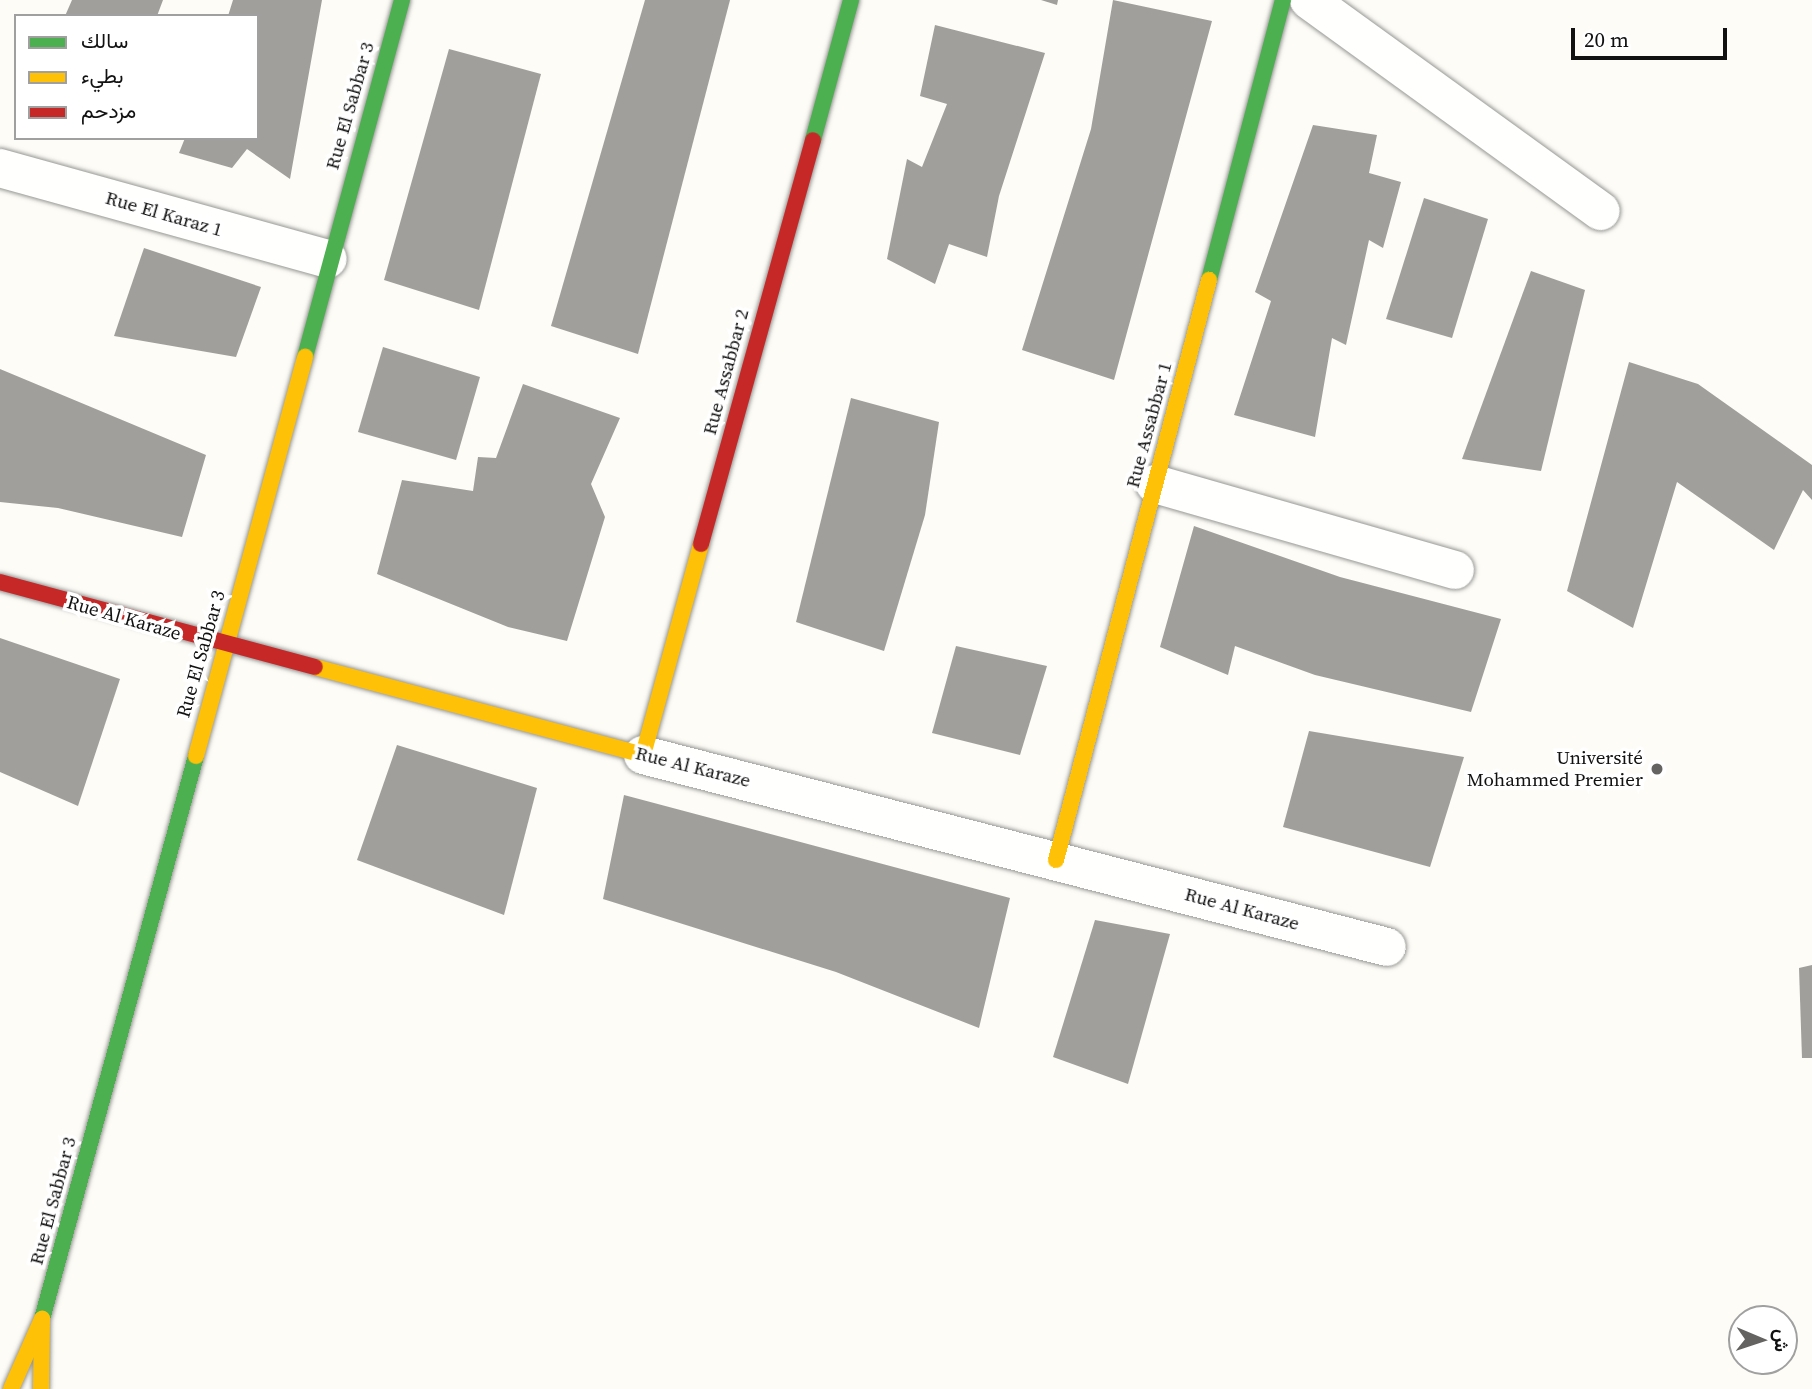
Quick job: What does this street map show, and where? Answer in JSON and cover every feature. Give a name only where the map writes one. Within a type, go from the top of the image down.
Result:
[{"type":"street","name":"Rue El Sabbar 3","points":[[11,1389],[42,1319],[226,647],[328,259],[402,0]]},
{"type":"street","name":"Rue Assabbar 2","points":[[643,755],[850,0]]},
{"type":"street","name":"Rue Assabbar 1","points":[[1056,860],[1283,0]]},
{"type":"street","points":[[1309,0],[1601,211]]},
{"type":"street","name":"Rue El Karaz 1","points":[[0,168],[328,259]]},
{"type":"street","points":[[1155,484],[1455,570]]},
{"type":"street","name":"Rue Al Karaze","points":[[0,582],[226,647],[1387,947]]},
{"type":"street","name":"Rue El Sabbar 3","points":[[41,1389],[42,1319]]},
{"type":"building","points":[[72,0],[163,0],[158,14],[66,14]]},
{"type":"building","points":[[233,0],[322,0],[290,179],[247,149],[232,168],[179,153],[184,140],[259,140],[259,14],[229,14]]},
{"type":"building","points":[[645,0],[730,0],[638,354],[551,326]]},
{"type":"building","points":[[1041,0],[1058,0],[1057,5]]},
{"type":"building","points":[[1113,0],[1212,21],[1114,380],[1022,350],[1091,129]]},
{"type":"building","points":[[935,25],[1045,53],[999,196],[987,257],[949,244],[935,284],[887,259],[907,159],[922,167],[947,104],[920,96]]},
{"type":"building","points":[[449,49],[541,74],[479,310],[384,280]]},
{"type":"building","points":[[1313,125],[1377,135],[1369,173],[1401,182],[1383,248],[1369,240],[1346,345],[1332,338],[1315,437],[1234,415],[1271,301],[1255,292]]},
{"type":"building","points":[[1424,198],[1488,219],[1452,338],[1386,319]]},
{"type":"building","points":[[144,248],[261,287],[236,357],[114,336]]},
{"type":"building","points":[[1531,271],[1585,290],[1541,471],[1462,459]]},
{"type":"building","points":[[383,347],[480,377],[456,460],[358,432]]},
{"type":"building","points":[[1629,362],[1698,384],[1812,465],[1812,500],[1803,490],[1774,550],[1677,482],[1633,628],[1567,591]]},
{"type":"building","points":[[0,369],[206,455],[182,537],[58,508],[0,502]]},
{"type":"building","points":[[523,384],[620,418],[591,484],[605,517],[567,641],[508,627],[377,574],[402,480],[473,491],[478,457],[496,458]]},
{"type":"building","points":[[851,398],[939,422],[925,515],[884,651],[796,622]]},
{"type":"building","points":[[1194,526],[1340,577],[1501,619],[1471,712],[1315,675],[1235,646],[1228,675],[1160,647]]},
{"type":"building","points":[[0,638],[120,679],[78,806],[0,772]]},
{"type":"building","points":[[956,646],[1047,666],[1020,755],[932,733]]},
{"type":"building","points":[[1309,731],[1464,757],[1430,867],[1283,827]]},
{"type":"building","points":[[397,745],[537,788],[504,915],[357,860]]},
{"type":"building","points":[[624,795],[1010,898],[979,1028],[836,972],[603,899]]},
{"type":"building","points":[[1095,920],[1170,934],[1128,1084],[1053,1057]]},
{"type":"building","points":[[1812,965],[1812,1058],[1802,1058],[1799,968]]},
{"type":"traffic: fast","points":[[305,357],[402,0]]},
{"type":"traffic: fast","points":[[813,140],[851,0]]},
{"type":"traffic: fast","points":[[1209,280],[1283,0]]},
{"type":"traffic: fast","points":[[42,1319],[196,756]]},
{"type":"traffic: slow","points":[[1056,860],[1209,280]]},
{"type":"traffic: slow","points":[[196,756],[305,357]]},
{"type":"traffic: slow","points":[[315,667],[643,755],[701,544]]},
{"type":"traffic: slow","points":[[11,1389],[42,1319],[41,1389]]},
{"type":"traffic: jam","points":[[701,544],[813,140]]},
{"type":"traffic: jam","points":[[0,582],[315,667]]},
{"type":"place","name":"Université Mohammed Premier","points":[[1657,769]]}]
